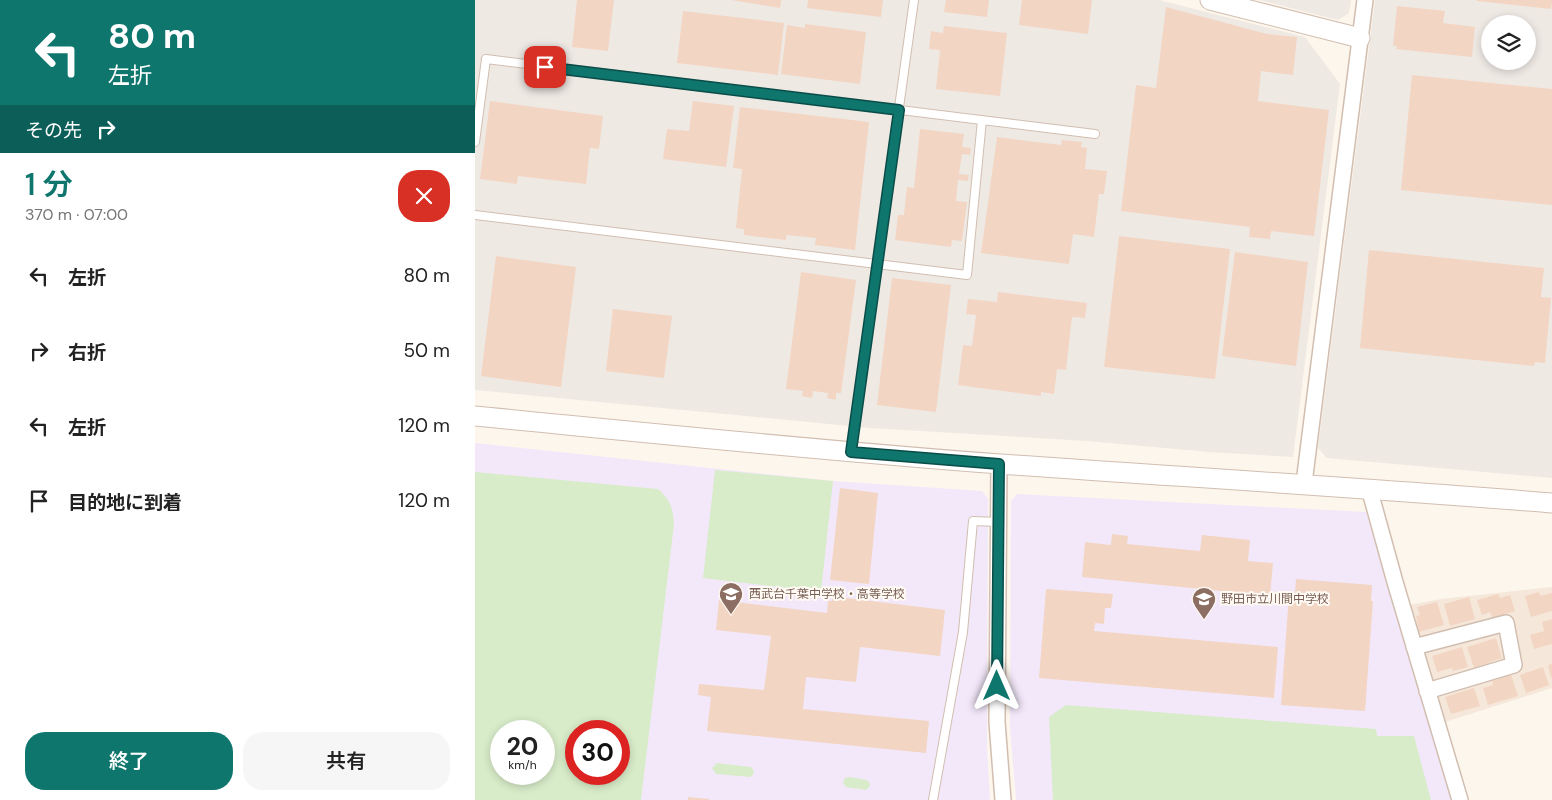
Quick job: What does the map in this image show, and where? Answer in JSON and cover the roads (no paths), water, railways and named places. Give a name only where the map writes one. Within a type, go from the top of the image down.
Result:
[{"type":"street","points":[[1210,0],[1360,38]]},
{"type":"street","points":[[1304,484],[1365,0]]},
{"type":"street","points":[[475,416],[851,452],[999,464],[1369,488],[1552,503]]},
{"type":"street","points":[[999,464],[997,722],[1003,800]]},
{"type":"street","points":[[1369,488],[1460,800]]},
{"type":"street","points":[[1414,647],[1506,623],[1514,665],[1427,691]]},
{"type":"lane","points":[[851,452],[914,0]]},
{"type":"lane","points":[[475,142],[486,59],[1095,134]]},
{"type":"lane","points":[[475,215],[967,275],[982,120]]},
{"type":"lane","points":[[942,800],[933,800],[963,632],[973,521],[998,522]]},
{"type":"place","name":"西武台千葉中学校・高等学校","points":[[731,615]]},
{"type":"place","name":"野田市立川間中学校","points":[[1204,620]]}]
